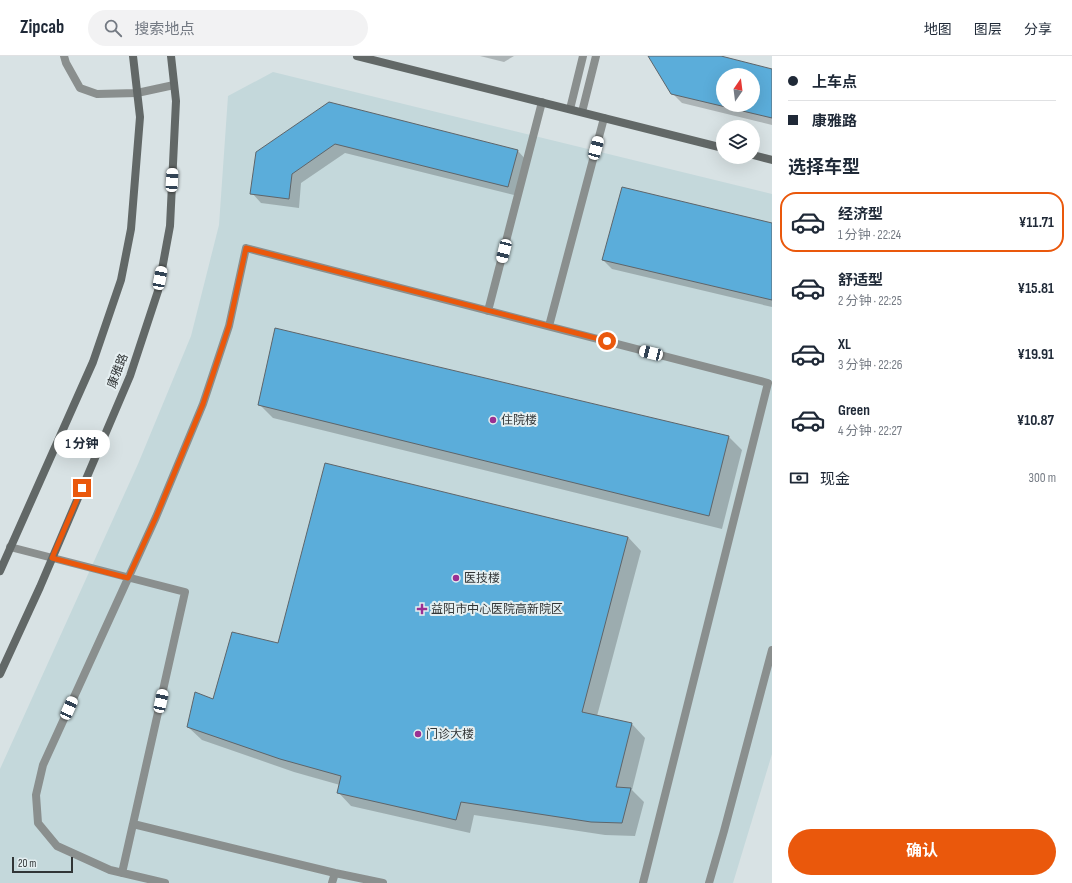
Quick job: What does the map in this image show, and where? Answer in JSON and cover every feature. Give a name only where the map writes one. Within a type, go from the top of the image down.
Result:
[{"type":"main road","points":[[0,571],[93,362],[121,280],[131,229],[140,118],[133,56]]},
{"type":"main road","name":"康雅路","points":[[0,674],[40,587],[130,376],[158,291],[170,226],[176,101],[171,56]]},
{"type":"main road","points":[[357,56],[716,146]]},
{"type":"main road","points":[[760,157],[772,160]]},
{"type":"street","points":[[64,56],[66,63],[80,88],[97,94],[137,93],[174,85]]},
{"type":"street","points":[[570,109],[583,56]]},
{"type":"street","points":[[582,112],[596,56]]},
{"type":"street","points":[[488,311],[542,102]]},
{"type":"street","points":[[549,326],[604,118]]},
{"type":"street","points":[[165,883],[110,870],[57,846],[38,822],[36,795],[43,766],[156,517],[203,404],[229,326],[246,248],[768,382],[643,883]]},
{"type":"street","points":[[10,547],[185,592],[122,873]]},
{"type":"street","points":[[709,883],[769,673],[772,650]]},
{"type":"street","points":[[133,824],[334,873],[383,883]]},
{"type":"street","points":[[332,883],[334,873]]},
{"type":"shaded area","name":"益阳市中心医院高新院区","points":[[273,72],[772,194],[772,754],[733,883],[0,883],[0,769],[138,464],[191,336],[219,225],[228,96]]},
{"type":"building","points":[[648,56],[721,56],[772,69],[772,118],[747,112],[760,112],[760,68],[716,68],[716,105],[671,94]]},
{"type":"building","points":[[329,102],[518,150],[508,187],[335,144],[292,174],[289,199],[250,194],[256,152]]},
{"type":"building","points":[[622,187],[772,223],[772,300],[602,260]]},
{"type":"building","name":"住院楼","points":[[275,328],[729,436],[709,516],[258,405]]},
{"type":"building","points":[[325,463],[628,537],[582,712],[632,723],[616,787],[631,788],[622,823],[591,822],[461,802],[456,820],[337,793],[341,776],[280,759],[187,727],[195,692],[213,699],[232,632],[278,643]]},
{"type":"place","name":"住院楼","points":[[493,420]]},
{"type":"place","name":"医技楼","points":[[456,578]]},
{"type":"place","name":"益阳市中心医院高新院区","points":[[422,609]]},
{"type":"place","name":"门诊大楼","points":[[418,734]]},
{"type":"route","points":[[82,488],[52,558],[128,578],[156,517],[203,404],[229,326],[246,248],[607,341]]}]
